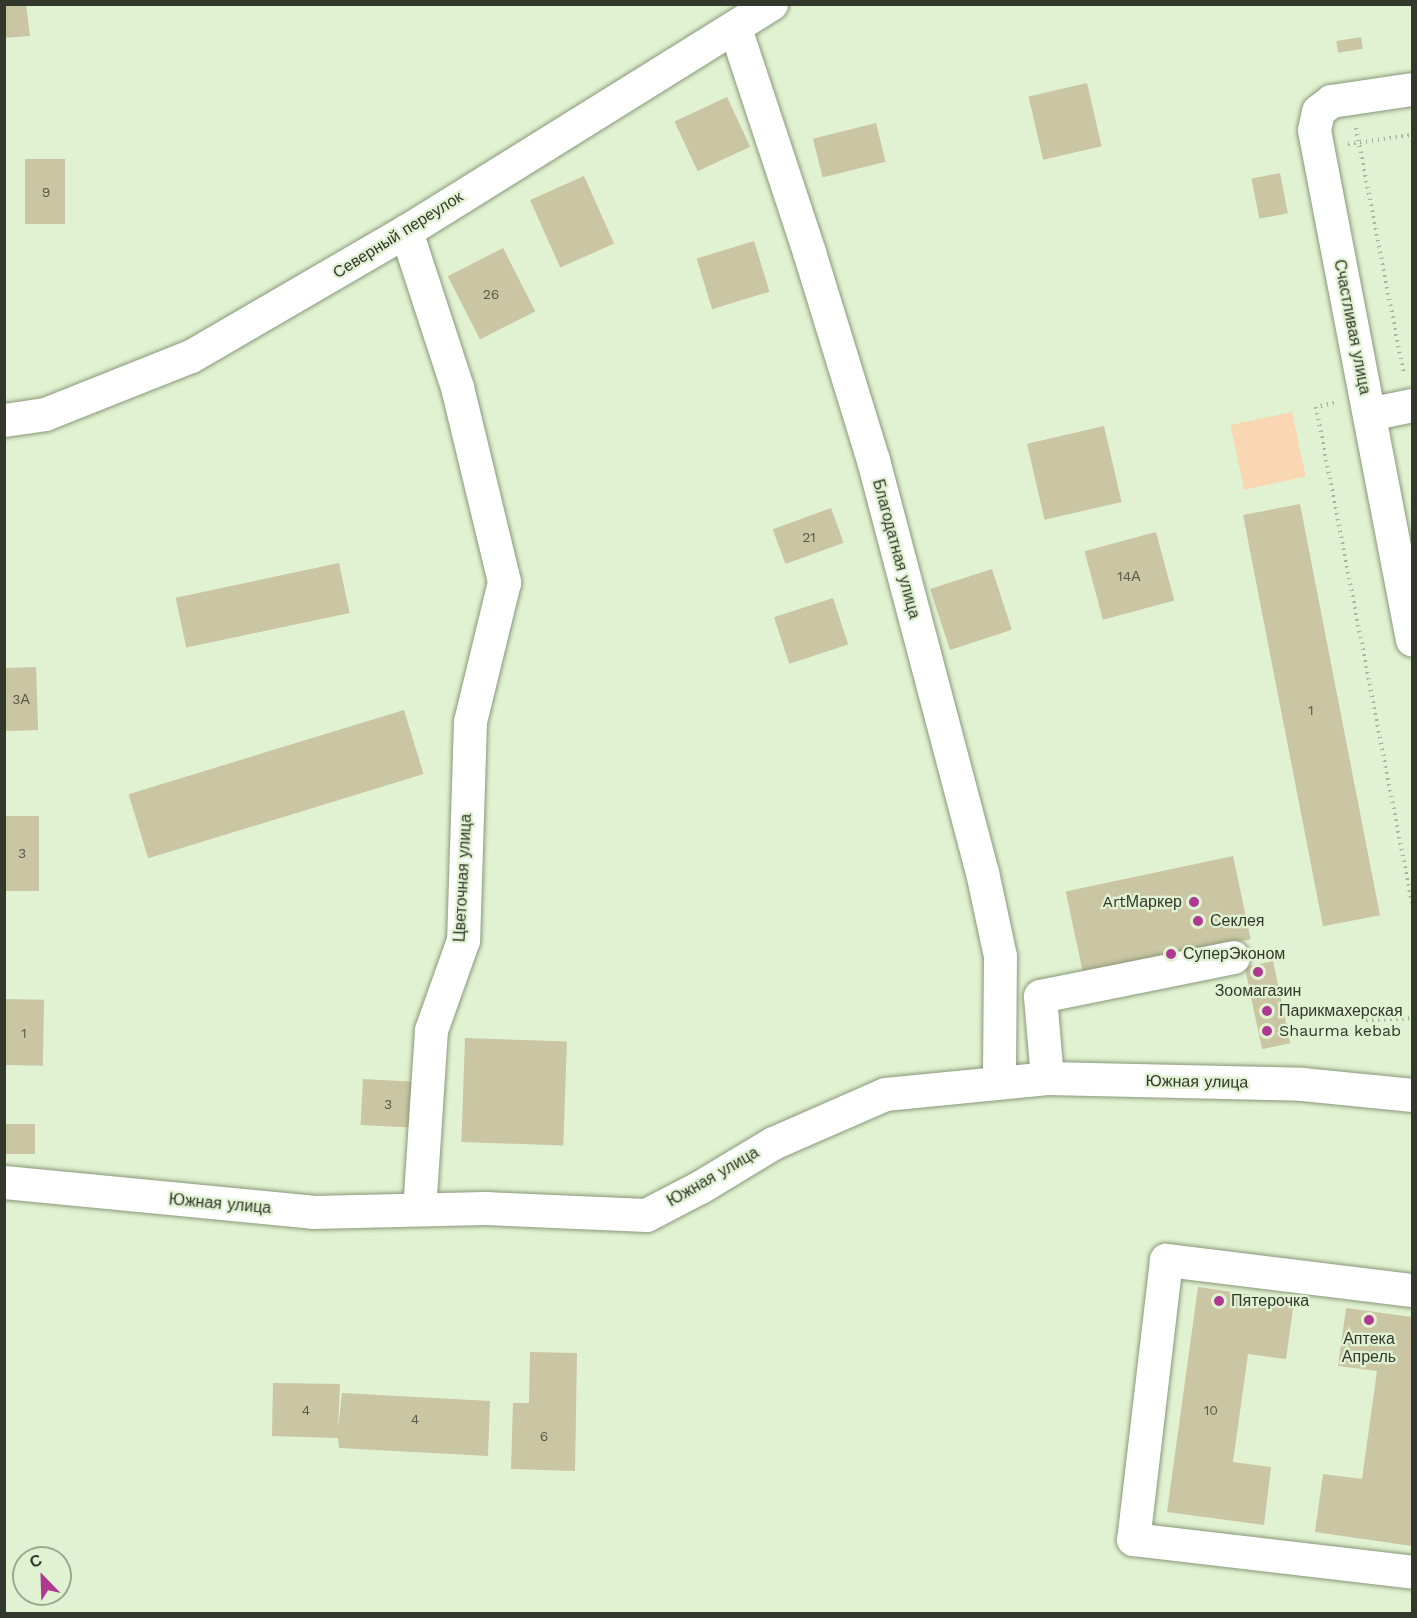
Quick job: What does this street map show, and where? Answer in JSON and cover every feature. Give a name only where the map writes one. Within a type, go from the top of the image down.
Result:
[{"type":"street","name":"Северный переулок","points":[[4,420],[45,414],[191,356],[406,231],[771,4]]},
{"type":"street","name":"Благодатная улица","points":[[735,28],[809,252],[873,460],[982,872],[1000,956],[999,1082]]},
{"type":"street","name":"Счастливая улица","points":[[1413,89],[1331,101],[1318,111],[1314,130],[1369,414],[1404,548],[1413,640]]},
{"type":"street","name":"Цветочная улица","points":[[406,231],[458,387],[504,582],[470,721],[463,940],[431,1030],[419,1209]]},
{"type":"street","points":[[1369,414],[1411,405]]},
{"type":"street","points":[[1047,1078],[1040,996],[1233,957]]},
{"type":"street","name":"Южная улица","points":[[4,1182],[314,1212],[484,1208],[646,1215],[700,1187],[773,1143],[885,1094],[1047,1078],[1302,1084],[1413,1095]]},
{"type":"street","points":[[1413,1290],[1166,1260],[1133,1539],[1413,1572]]},
{"type":"path","points":[[1350,98],[1411,405]]},
{"type":"path","points":[[1317,148],[1413,135]]},
{"type":"path","points":[[1336,403],[1316,406],[1413,903]]},
{"type":"path","points":[[1366,1020],[1413,1018]]},
{"type":"shaded area","points":[[1292,412],[1306,477],[1244,490],[1230,425]]},
{"type":"building","points":[[4,4],[26,4],[30,36],[4,38]]},
{"type":"building","points":[[1361,37],[1363,49],[1338,53],[1336,41]]},
{"type":"building","points":[[1087,83],[1102,146],[1043,160],[1029,96]]},
{"type":"building","points":[[727,97],[750,147],[698,171],[674,122]]},
{"type":"building","points":[[876,123],[886,162],[823,178],[813,139]]},
{"type":"building","points":[[25,159],[65,159],[65,224],[25,224]]},
{"type":"building","points":[[1280,173],[1288,213],[1259,219],[1252,179]]},
{"type":"building","points":[[584,176],[614,244],[560,268],[530,200]]},
{"type":"building","points":[[754,241],[769,292],[712,309],[697,259]]},
{"type":"building","points":[[503,248],[535,311],[480,339],[448,276]]},
{"type":"building","points":[[1104,426],[1122,502],[1045,520],[1027,444]]},
{"type":"building","points":[[1300,504],[1380,915],[1323,926],[1243,515]]},
{"type":"building","points":[[831,508],[844,543],[785,564],[773,529]]},
{"type":"building","points":[[1156,532],[1174,601],[1103,620],[1085,551]]},
{"type":"building","points":[[339,563],[350,613],[186,648],[176,598]]},
{"type":"building","points":[[992,569],[1012,630],[950,650],[930,589]]},
{"type":"building","points":[[833,598],[848,645],[789,664],[774,617]]},
{"type":"building","points":[[36,667],[38,730],[6,731],[4,668]]},
{"type":"building","points":[[404,710],[424,774],[148,858],[129,794]]},
{"type":"building","points":[[4,816],[39,816],[39,891],[4,891]]},
{"type":"building","points":[[1233,856],[1251,939],[1083,975],[1066,892]]},
{"type":"building","points":[[1273,961],[1290,1043],[1262,1049],[1245,967]]},
{"type":"building","points":[[4,999],[44,1000],[43,1066],[4,1065]]},
{"type":"building","points":[[465,1038],[567,1042],[563,1145],[461,1142]]},
{"type":"building","points":[[363,1079],[418,1082],[416,1128],[361,1125]]},
{"type":"building","points":[[4,1124],[35,1124],[35,1154],[4,1154]]},
{"type":"building","points":[[1198,1287],[1294,1301],[1286,1359],[1248,1354],[1233,1462],[1271,1467],[1264,1525],[1167,1512]]},
{"type":"building","points":[[1346,1308],[1412,1317],[1412,1546],[1315,1532],[1323,1474],[1362,1479],[1377,1371],[1338,1366]]},
{"type":"building","points":[[530,1352],[577,1353],[575,1471],[511,1469],[513,1403],[529,1403]]},
{"type":"building","points":[[273,1383],[340,1384],[338,1430],[342,1393],[490,1401],[488,1456],[339,1448],[338,1438],[272,1436]]},
{"type":"place","name":"ArtМаркер","points":[[1194,902]]},
{"type":"place","name":"Секлея","points":[[1198,921]]},
{"type":"place","name":"СуперЭконом","points":[[1171,954]]},
{"type":"place","name":"Зоомагазин","points":[[1258,972]]},
{"type":"place","name":"Парикмахерская","points":[[1267,1011]]},
{"type":"place","name":"Shaurma kebab","points":[[1267,1031]]},
{"type":"place","name":"Пятерочка","points":[[1219,1301]]},
{"type":"place","name":"Аптека Апрель","points":[[1369,1320]]}]
